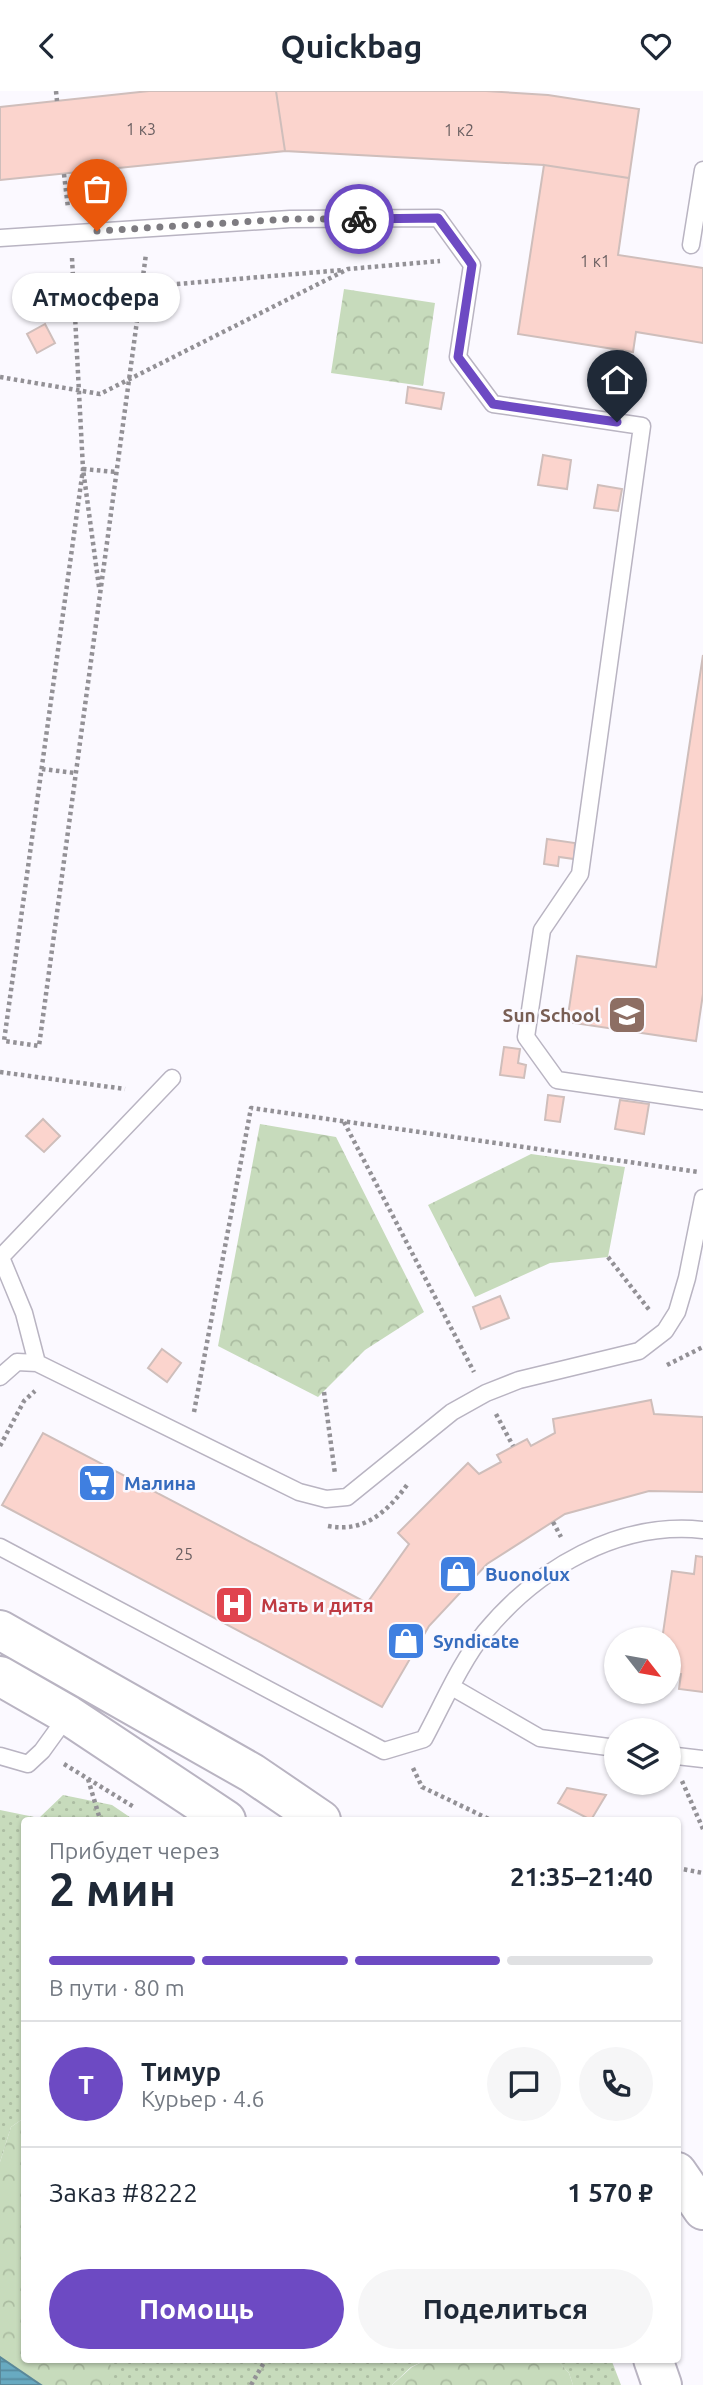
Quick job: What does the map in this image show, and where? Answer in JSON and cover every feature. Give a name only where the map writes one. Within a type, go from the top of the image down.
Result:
[{"type":"main road","points":[[0,1630],[252,1773],[317,1817]]},
{"type":"main road","points":[[0,1676],[68,1715],[221,1817]]},
{"type":"main road","points":[[681,2178],[703,2210]]},
{"type":"main road","points":[[654,2363],[662,2385]]},
{"type":"lane","points":[[691,245],[703,170]]},
{"type":"lane","points":[[0,238],[290,219],[438,218],[472,265],[458,357],[493,404],[642,426],[580,874],[542,930],[526,1037],[557,1080],[703,1101]]},
{"type":"lane","points":[[37,1363],[24,1313],[0,1256],[172,1078]]},
{"type":"lane","points":[[0,1377],[18,1362],[37,1363],[299,1492],[326,1499],[347,1497],[452,1412],[486,1393],[519,1380],[639,1351],[665,1331],[677,1312],[687,1278],[703,1198]]},
{"type":"lane","points":[[0,1547],[384,1751],[424,1739],[484,1634],[520,1595],[559,1567],[603,1543],[646,1531],[703,1530]]},
{"type":"lane","points":[[452,1687],[540,1738],[604,1746]]},
{"type":"lane","points":[[0,1756],[28,1764],[42,1751],[68,1715]]},
{"type":"lane","points":[[681,1756],[703,1759]]},
{"type":"path","points":[[56,91],[57,101]]},
{"type":"path","points":[[64,174],[70,233],[83,469],[100,592]]},
{"type":"path","points":[[83,469],[4,1041],[38,1046],[150,228]]},
{"type":"path","points":[[142,287],[468,259]]},
{"type":"path","points":[[0,377],[100,394],[348,269]]},
{"type":"path","points":[[83,469],[116,472]]},
{"type":"path","points":[[42,769],[76,773]]},
{"type":"path","points":[[0,1072],[158,1093]]},
{"type":"path","points":[[189,1438],[251,1108],[703,1173]]},
{"type":"path","points":[[344,1121],[513,1446]]},
{"type":"path","points":[[608,1257],[684,1356]]},
{"type":"path","points":[[660,1366],[703,1346]]},
{"type":"path","points":[[0,1446],[24,1401],[36,1390],[45,1388]]},
{"type":"path","points":[[324,1392],[343,1529]]},
{"type":"path","points":[[487,1421],[510,1410]]},
{"type":"path","points":[[327,1526],[343,1529],[368,1523],[389,1509],[409,1482]]},
{"type":"path","points":[[403,1745],[422,1787],[485,1817]]},
{"type":"path","points":[[42,1751],[144,1813]]},
{"type":"path","points":[[88,1778],[100,1817]]},
{"type":"path","points":[[681,1781],[703,1829]]},
{"type":"path","points":[[681,1869],[703,1873]]},
{"type":"path","points":[[251,2385],[264,2363]]},
{"type":"green space","points":[[344,289],[435,303],[423,386],[331,373]]},
{"type":"green space","points":[[260,1124],[336,1137],[424,1312],[365,1350],[318,1397],[218,1346]]},
{"type":"green space","points":[[531,1154],[625,1167],[608,1257],[550,1263],[475,1297],[428,1205]]},
{"type":"green space","points":[[63,1795],[112,1805],[130,1817],[40,1817]]},
{"type":"green space","points":[[0,1810],[34,1817],[21,1817],[21,2120],[11,2127],[0,2162]]},
{"type":"green space","points":[[21,2120],[21,2363],[110,2363],[112,2380],[109,2385],[41,2385],[0,2357],[0,2162],[11,2127]]},
{"type":"green space","points":[[110,2363],[420,2363],[411,2367],[392,2385],[109,2385]]},
{"type":"green space","points":[[420,2363],[560,2363],[569,2373],[573,2385],[392,2385]]},
{"type":"green space","points":[[560,2363],[613,2363],[621,2385],[573,2385],[569,2373]]},
{"type":"water","points":[[0,2357],[41,2385],[0,2385]]},
{"type":"building","points":[[149,91],[276,91],[285,151],[0,180],[0,107]]},
{"type":"building","points":[[276,91],[486,91],[548,95],[639,109],[629,178],[544,165],[285,151]]},
{"type":"building","points":[[544,165],[629,178],[618,255],[703,268],[703,343],[636,332],[633,352],[518,334]]},
{"type":"building","points":[[45,324],[55,343],[37,353],[27,334]]},
{"type":"building","points":[[408,387],[444,393],[441,409],[406,403]]},
{"type":"building","points":[[543,455],[571,460],[567,489],[538,485]]},
{"type":"building","points":[[598,485],[622,489],[618,511],[594,508]]},
{"type":"building","points":[[703,655],[703,994],[696,1041],[567,1022],[577,956],[656,967]]},
{"type":"building","points":[[547,839],[575,843],[574,859],[559,857],[558,866],[544,864]]},
{"type":"building","points":[[504,1047],[520,1049],[518,1063],[526,1065],[524,1078],[500,1075]]},
{"type":"building","points":[[548,1095],[564,1097],[560,1122],[545,1120]]},
{"type":"building","points":[[620,1100],[649,1104],[644,1134],[615,1129]]},
{"type":"building","points":[[43,1119],[60,1136],[44,1152],[26,1136]]},
{"type":"building","points":[[500,1296],[509,1318],[481,1329],[473,1307]]},
{"type":"building","points":[[162,1349],[181,1363],[167,1382],[148,1368]]},
{"type":"building","points":[[651,1400],[654,1414],[703,1417],[703,1492],[649,1491],[565,1514],[487,1564],[429,1626],[382,1707],[2,1505],[43,1433],[367,1603],[409,1544],[398,1533],[468,1463],[479,1474],[501,1462],[497,1455],[527,1439],[531,1446],[555,1433],[553,1419]]},
{"type":"building","points":[[696,1556],[703,1557],[703,1692],[681,1689],[681,1627],[664,1627],[672,1571],[694,1574]]},
{"type":"building","points":[[567,1788],[606,1795],[593,1817],[585,1817],[558,1803]]},
{"type":"way so far","points":[[97,231],[290,219],[359,219]]},
{"type":"place","name":"Атмосфера","points":[[97,231]]},
{"type":"place","name":"Sun School","points":[[627,1015]]},
{"type":"place","name":"Малина","points":[[97,1483]]},
{"type":"place","name":"Buonolux","points":[[458,1574]]},
{"type":"place","name":"Мать и дитя","points":[[234,1605]]},
{"type":"place","name":"Syndicate","points":[[406,1641]]},
{"type":"route","points":[[359,219],[438,218],[468,259],[472,265],[458,357],[493,404],[617,422]]}]
